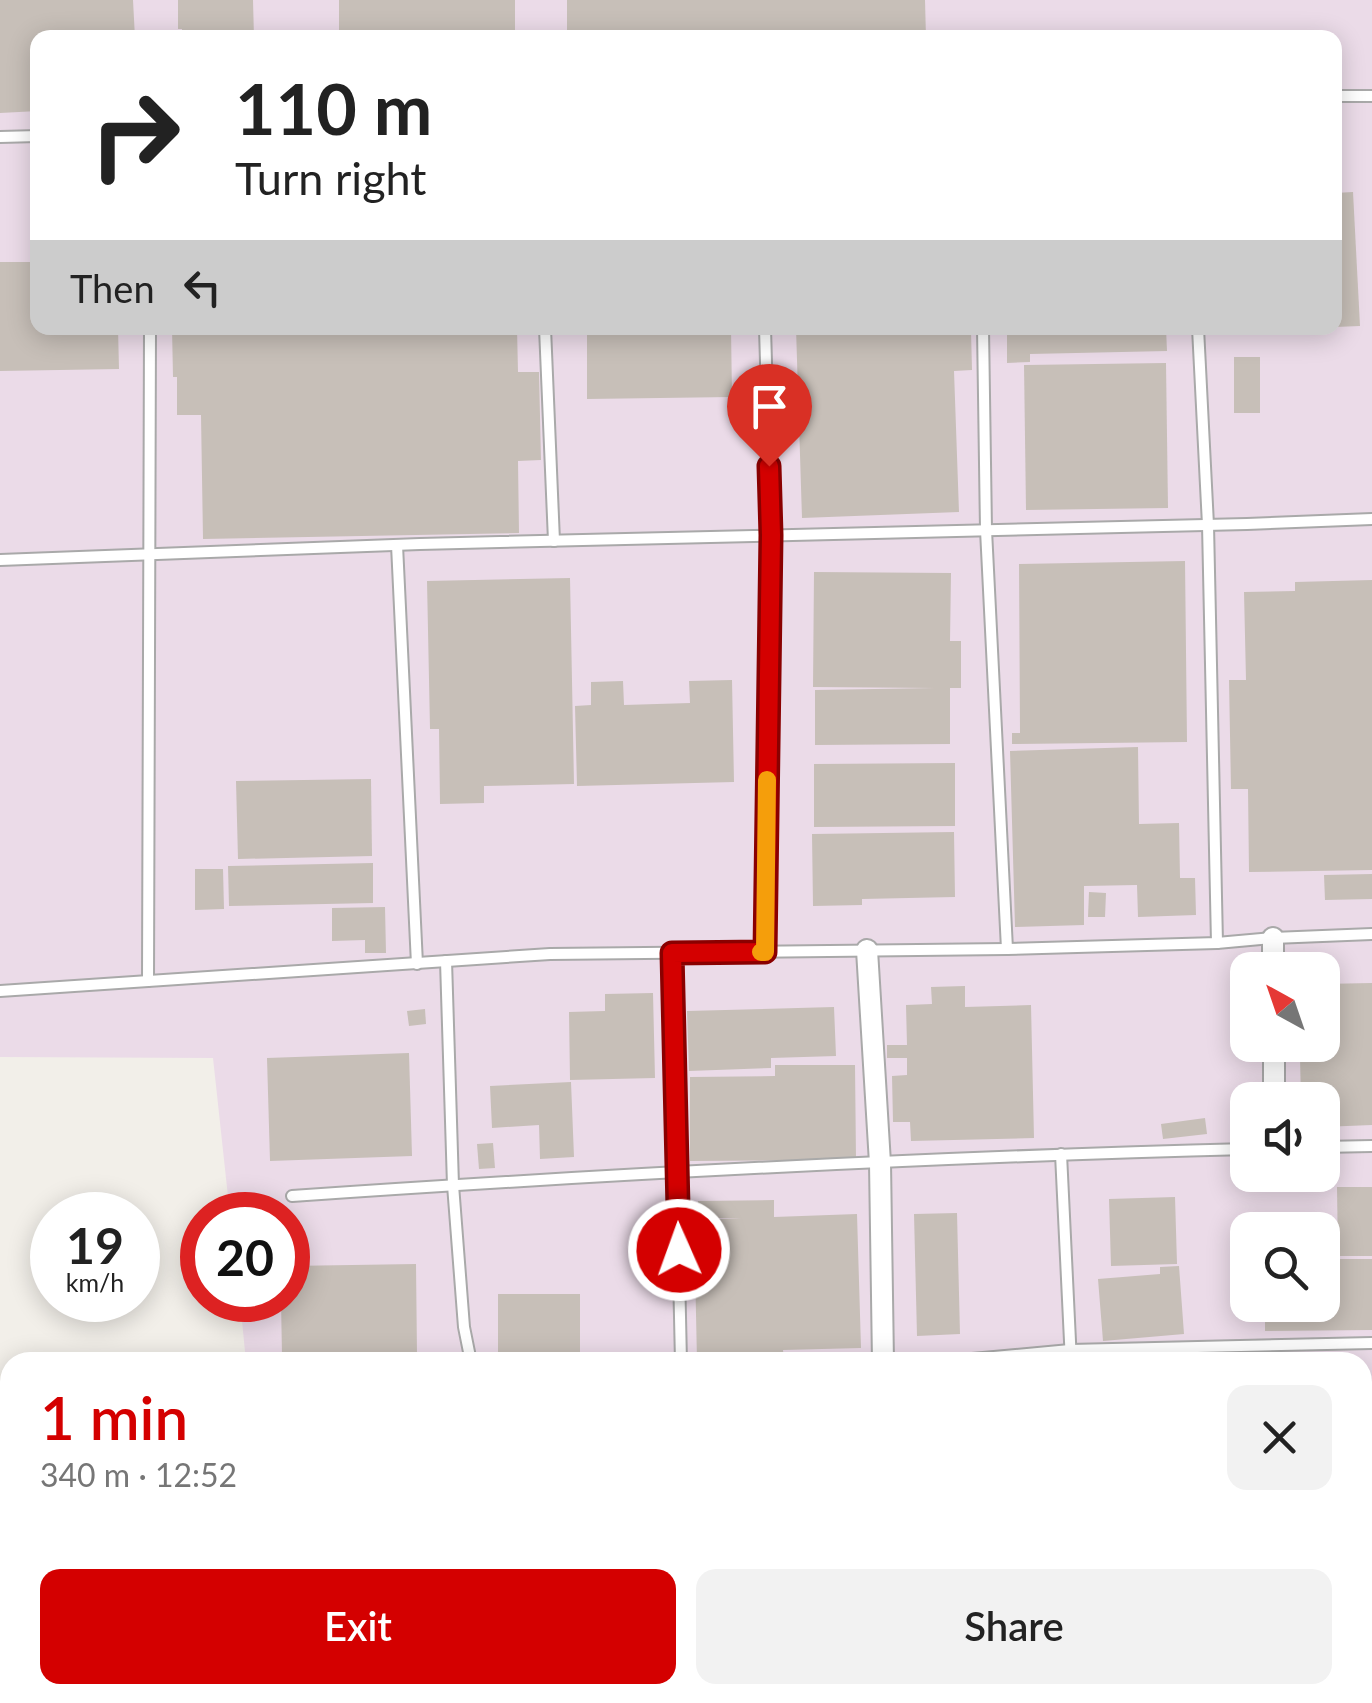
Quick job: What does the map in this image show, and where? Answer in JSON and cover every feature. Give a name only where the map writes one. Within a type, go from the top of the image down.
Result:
[{"type":"street","points":[[1273,938],[1273,952]]},
{"type":"street","points":[[867,950],[880,1164],[882,1352]]},
{"type":"lane","points":[[1342,96],[1372,96]]},
{"type":"lane","points":[[0,137],[30,136]]},
{"type":"lane","points":[[148,981],[150,335]]},
{"type":"lane","points":[[545,335],[554,540]]},
{"type":"lane","points":[[765,335],[771,535],[765,952]]},
{"type":"lane","points":[[983,335],[986,530],[1008,949]]},
{"type":"lane","points":[[1198,335],[1208,525],[1217,943]]},
{"type":"lane","points":[[0,560],[397,544],[1372,519]]},
{"type":"lane","points":[[397,544],[417,964]]},
{"type":"lane","points":[[0,991],[550,954],[1008,949],[1372,934]]},
{"type":"lane","points":[[672,953],[681,1352]]},
{"type":"lane","points":[[446,961],[453,1185],[468,1352]]},
{"type":"lane","points":[[1340,1147],[1372,1146]]},
{"type":"lane","points":[[310,1195],[569,1177],[1230,1149]]},
{"type":"lane","points":[[1060,1154],[1070,1352]]},
{"type":"lane","points":[[1163,1352],[1372,1343]]},
{"type":"shaded area","points":[[0,0],[1372,0],[1372,1352],[245,1352],[242,1322],[310,1322],[310,1192],[228,1192],[213,1058],[0,1057]]},
{"type":"building","points":[[0,0],[133,0],[135,30],[30,30],[30,111],[0,113]]},
{"type":"building","points":[[178,0],[253,0],[254,30],[178,29]]},
{"type":"building","points":[[339,0],[515,0],[515,30],[339,30]]},
{"type":"building","points":[[567,0],[925,0],[926,30],[567,30]]},
{"type":"building","points":[[1353,192],[1360,326],[1342,327],[1342,193]]},
{"type":"building","points":[[0,262],[30,262],[30,335],[118,335],[119,369],[0,371]]},
{"type":"building","points":[[172,335],[517,335],[518,372],[539,372],[541,460],[518,461],[519,533],[203,539],[201,415],[177,415],[177,377],[173,377]]},
{"type":"building","points":[[587,335],[731,335],[732,397],[587,399]]},
{"type":"building","points":[[796,335],[971,335],[972,370],[954,371],[959,512],[802,518]]},
{"type":"building","points":[[1007,335],[1166,335],[1167,351],[1030,354],[1030,362],[1007,363]]},
{"type":"building","points":[[1234,357],[1260,357],[1260,413],[1234,413]]},
{"type":"building","points":[[1166,363],[1168,508],[1026,510],[1024,365]]},
{"type":"building","points":[[1185,561],[1187,742],[1012,744],[1012,733],[1020,733],[1019,564]]},
{"type":"building","points":[[814,572],[951,573],[950,641],[961,641],[961,688],[950,688],[950,744],[815,745],[815,690],[935,688],[813,687]]},
{"type":"building","points":[[570,578],[574,784],[484,786],[484,803],[440,804],[439,729],[430,729],[427,581]]},
{"type":"building","points":[[1372,580],[1372,870],[1249,872],[1248,789],[1231,789],[1229,680],[1246,680],[1244,592],[1295,591],[1295,582]]},
{"type":"building","points":[[732,680],[734,782],[577,786],[575,706],[591,705],[591,682],[623,681],[624,705],[690,703],[689,681]]},
{"type":"building","points":[[1138,747],[1139,824],[1179,823],[1180,878],[1195,878],[1196,915],[1138,917],[1137,885],[1084,886],[1084,925],[1015,927],[1010,751]]},
{"type":"building","points":[[955,763],[955,826],[814,827],[814,764]]},
{"type":"building","points":[[371,779],[372,856],[238,859],[236,781]]},
{"type":"building","points":[[954,832],[955,897],[862,899],[862,905],[813,906],[812,834]]},
{"type":"building","points":[[373,863],[373,903],[229,906],[228,866]]},
{"type":"building","points":[[195,869],[223,869],[224,909],[195,910]]},
{"type":"building","points":[[1372,874],[1372,899],[1325,900],[1324,875]]},
{"type":"building","points":[[1089,892],[1106,893],[1105,917],[1088,917]]},
{"type":"building","points":[[385,907],[386,953],[365,953],[365,940],[332,941],[332,908]]},
{"type":"building","points":[[1372,983],[1372,1125],[1340,1126],[1340,1082],[1301,1082],[1300,1062],[1340,1062],[1340,984]]},
{"type":"building","points":[[965,986],[965,1007],[1031,1005],[1034,1138],[911,1141],[910,1122],[893,1122],[892,1076],[907,1075],[907,1058],[887,1058],[887,1045],[907,1045],[906,1005],[932,1004],[931,987]]},
{"type":"building","points":[[653,993],[655,1078],[570,1080],[569,1012],[605,1011],[605,994]]},
{"type":"building","points":[[834,1007],[836,1056],[771,1058],[771,1068],[689,1071],[687,1011]]},
{"type":"building","points":[[425,1009],[426,1024],[409,1026],[407,1011]]},
{"type":"building","points":[[409,1053],[412,1156],[270,1161],[267,1058]]},
{"type":"building","points":[[775,1065],[855,1065],[856,1160],[690,1161],[690,1077],[775,1076]]},
{"type":"building","points":[[571,1082],[574,1157],[540,1159],[539,1125],[492,1128],[490,1086]]},
{"type":"building","points":[[1205,1118],[1207,1134],[1163,1139],[1161,1124]]},
{"type":"building","points":[[493,1143],[495,1168],[479,1169],[477,1144]]},
{"type":"building","points":[[1340,1187],[1372,1187],[1372,1256],[1340,1256]]},
{"type":"building","points":[[1175,1197],[1177,1264],[1111,1266],[1109,1199]]},
{"type":"building","points":[[774,1200],[774,1217],[857,1214],[861,1348],[697,1352],[694,1220],[741,1218],[698,1218],[698,1201]]},
{"type":"building","points":[[957,1213],[960,1334],[917,1336],[914,1214]]},
{"type":"building","points":[[1340,1259],[1372,1259],[1372,1330],[1265,1331],[1265,1322],[1340,1322]]},
{"type":"building","points":[[416,1264],[417,1352],[282,1352],[281,1322],[310,1322],[310,1266]]},
{"type":"building","points":[[1179,1266],[1184,1334],[1103,1341],[1098,1279],[1160,1274],[1160,1267]]},
{"type":"building","points":[[498,1294],[580,1294],[580,1352],[498,1352]]},
{"type":"slow traffic","points":[[761,952],[765,952],[767,780]]},
{"type":"route","points":[[679,1250],[672,953],[765,952],[769,466]]}]
